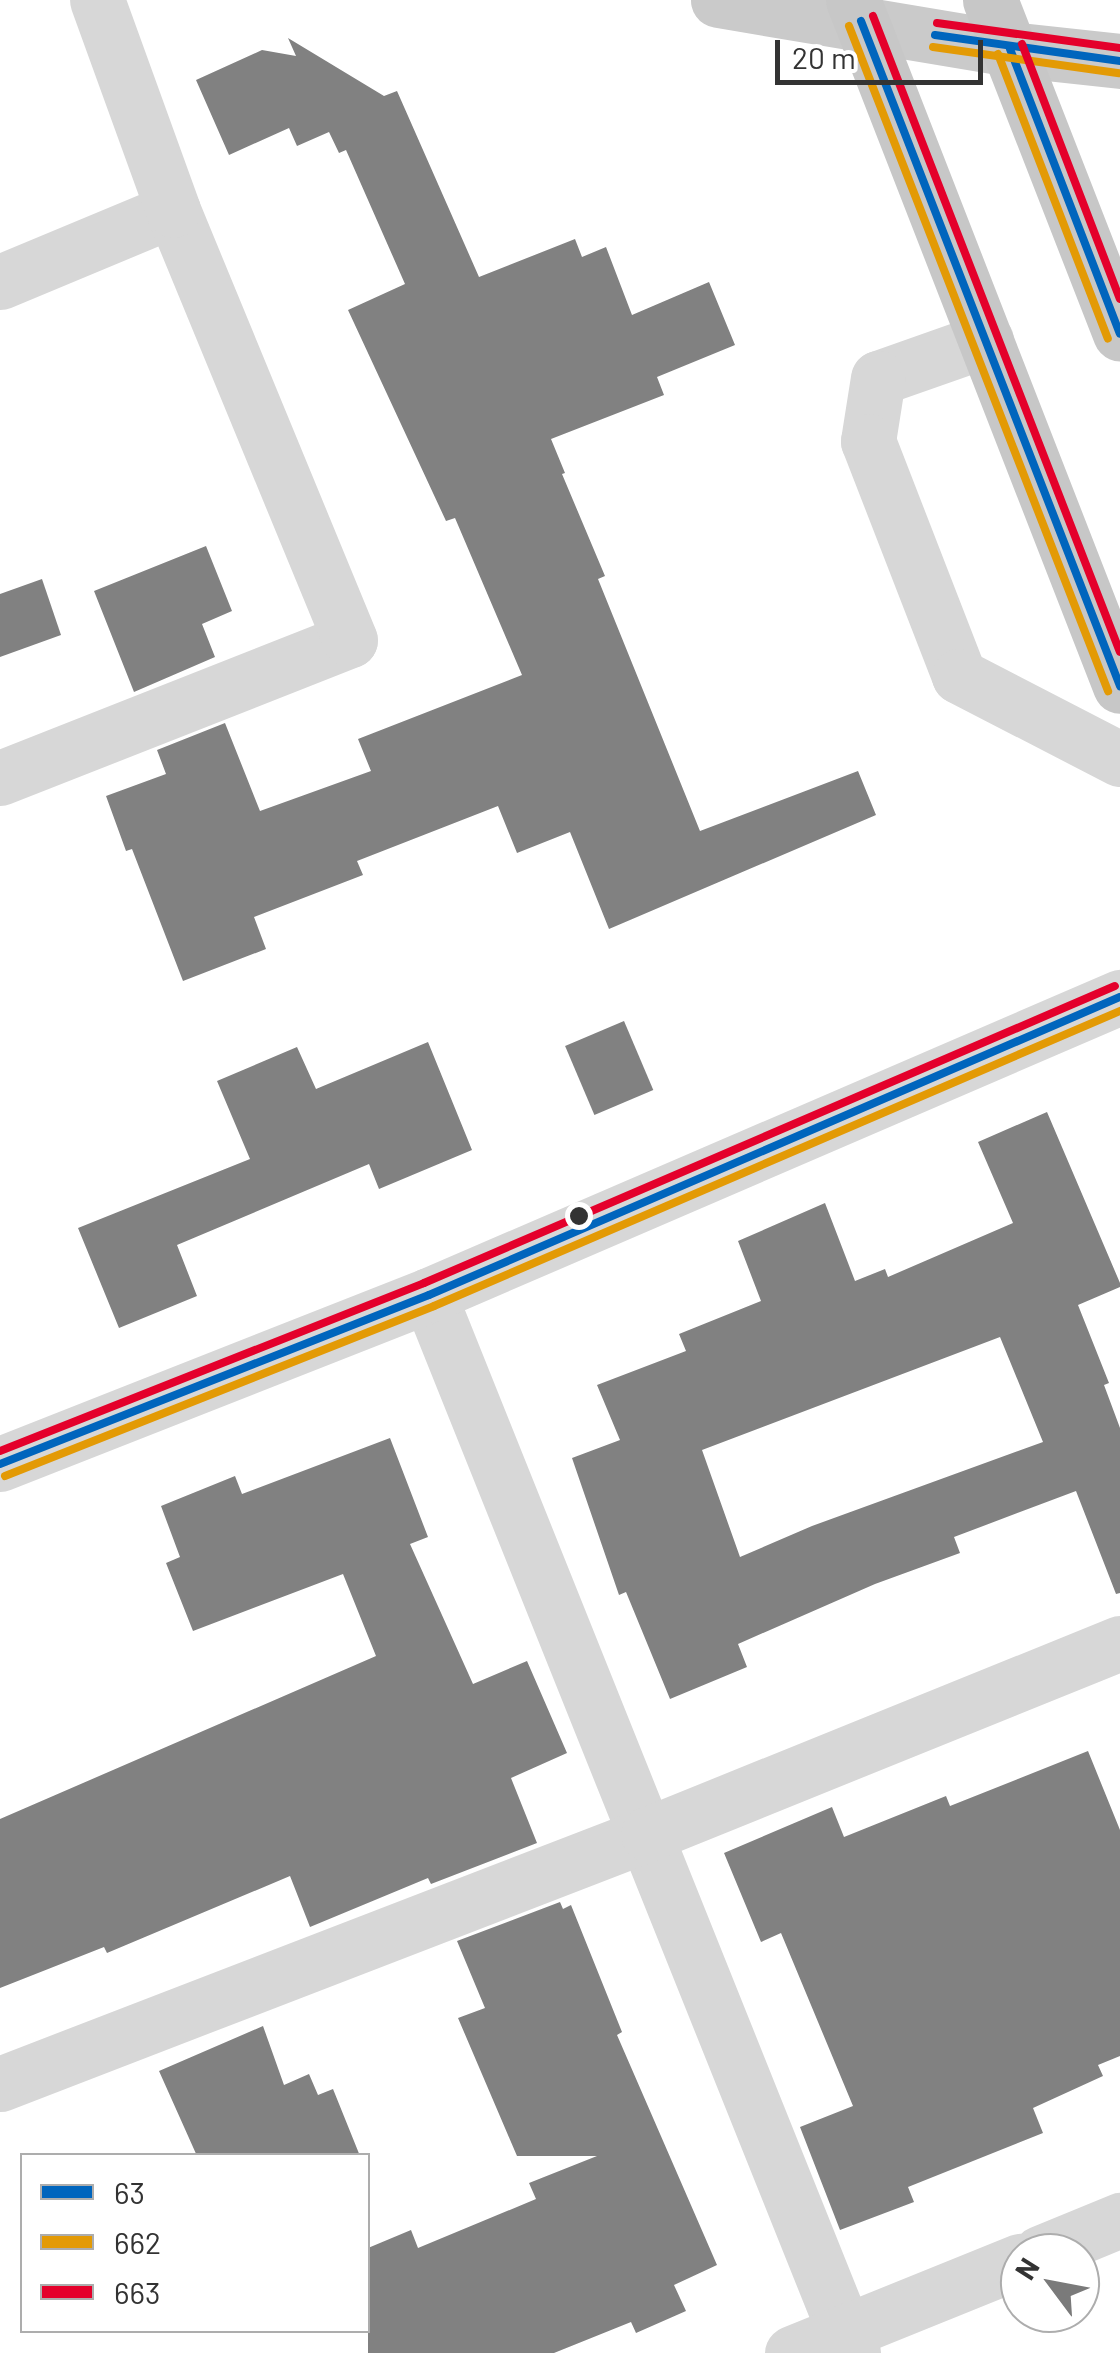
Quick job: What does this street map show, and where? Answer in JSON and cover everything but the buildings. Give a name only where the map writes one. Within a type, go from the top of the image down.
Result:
[{"type":"highway","points":[[857,10],[1120,686]]},
{"type":"highway","points":[[1000,25],[1120,334]]},
{"type":"main road","points":[[718,0],[1000,25],[1120,61]]},
{"type":"street","points":[[0,778],[350,640],[173,210],[97,0]]},
{"type":"street","points":[[0,282],[173,210]]},
{"type":"street","points":[[986,340],[878,378],[868,441],[959,676],[1120,759]]},
{"type":"street","points":[[0,1464],[429,1295],[1120,997]]},
{"type":"street","points":[[429,1295],[849,2343]]},
{"type":"street","points":[[0,2084],[648,1834],[1120,1643]]},
{"type":"street","points":[[1088,2233],[1120,2220]]},
{"type":"street","points":[[792,2353],[849,2343],[1000,2271]]},
{"type":"transit line","name":"663","points":[[873,16],[1120,652]]},
{"type":"transit line","name":"63","points":[[861,21],[1120,686]]},
{"type":"transit line","name":"663","points":[[937,23],[1120,48]]},
{"type":"transit line","name":"662","points":[[849,26],[1108,691]]},
{"type":"transit line","name":"63","points":[[935,35],[1120,61]]},
{"type":"transit line","name":"663","points":[[1022,44],[1120,299]]},
{"type":"transit line","name":"662","points":[[933,47],[1119,73]]},
{"type":"transit line","name":"63","points":[[1010,49],[1120,334]]},
{"type":"transit line","name":"662","points":[[998,54],[1108,339]]},
{"type":"transit line","name":"663","points":[[0,1451],[424,1283],[1115,986]]},
{"type":"transit line","name":"63","points":[[0,1464],[429,1295],[1120,997]]},
{"type":"transit line","name":"662","points":[[5,1476],[434,1306],[1120,1011]]}]
